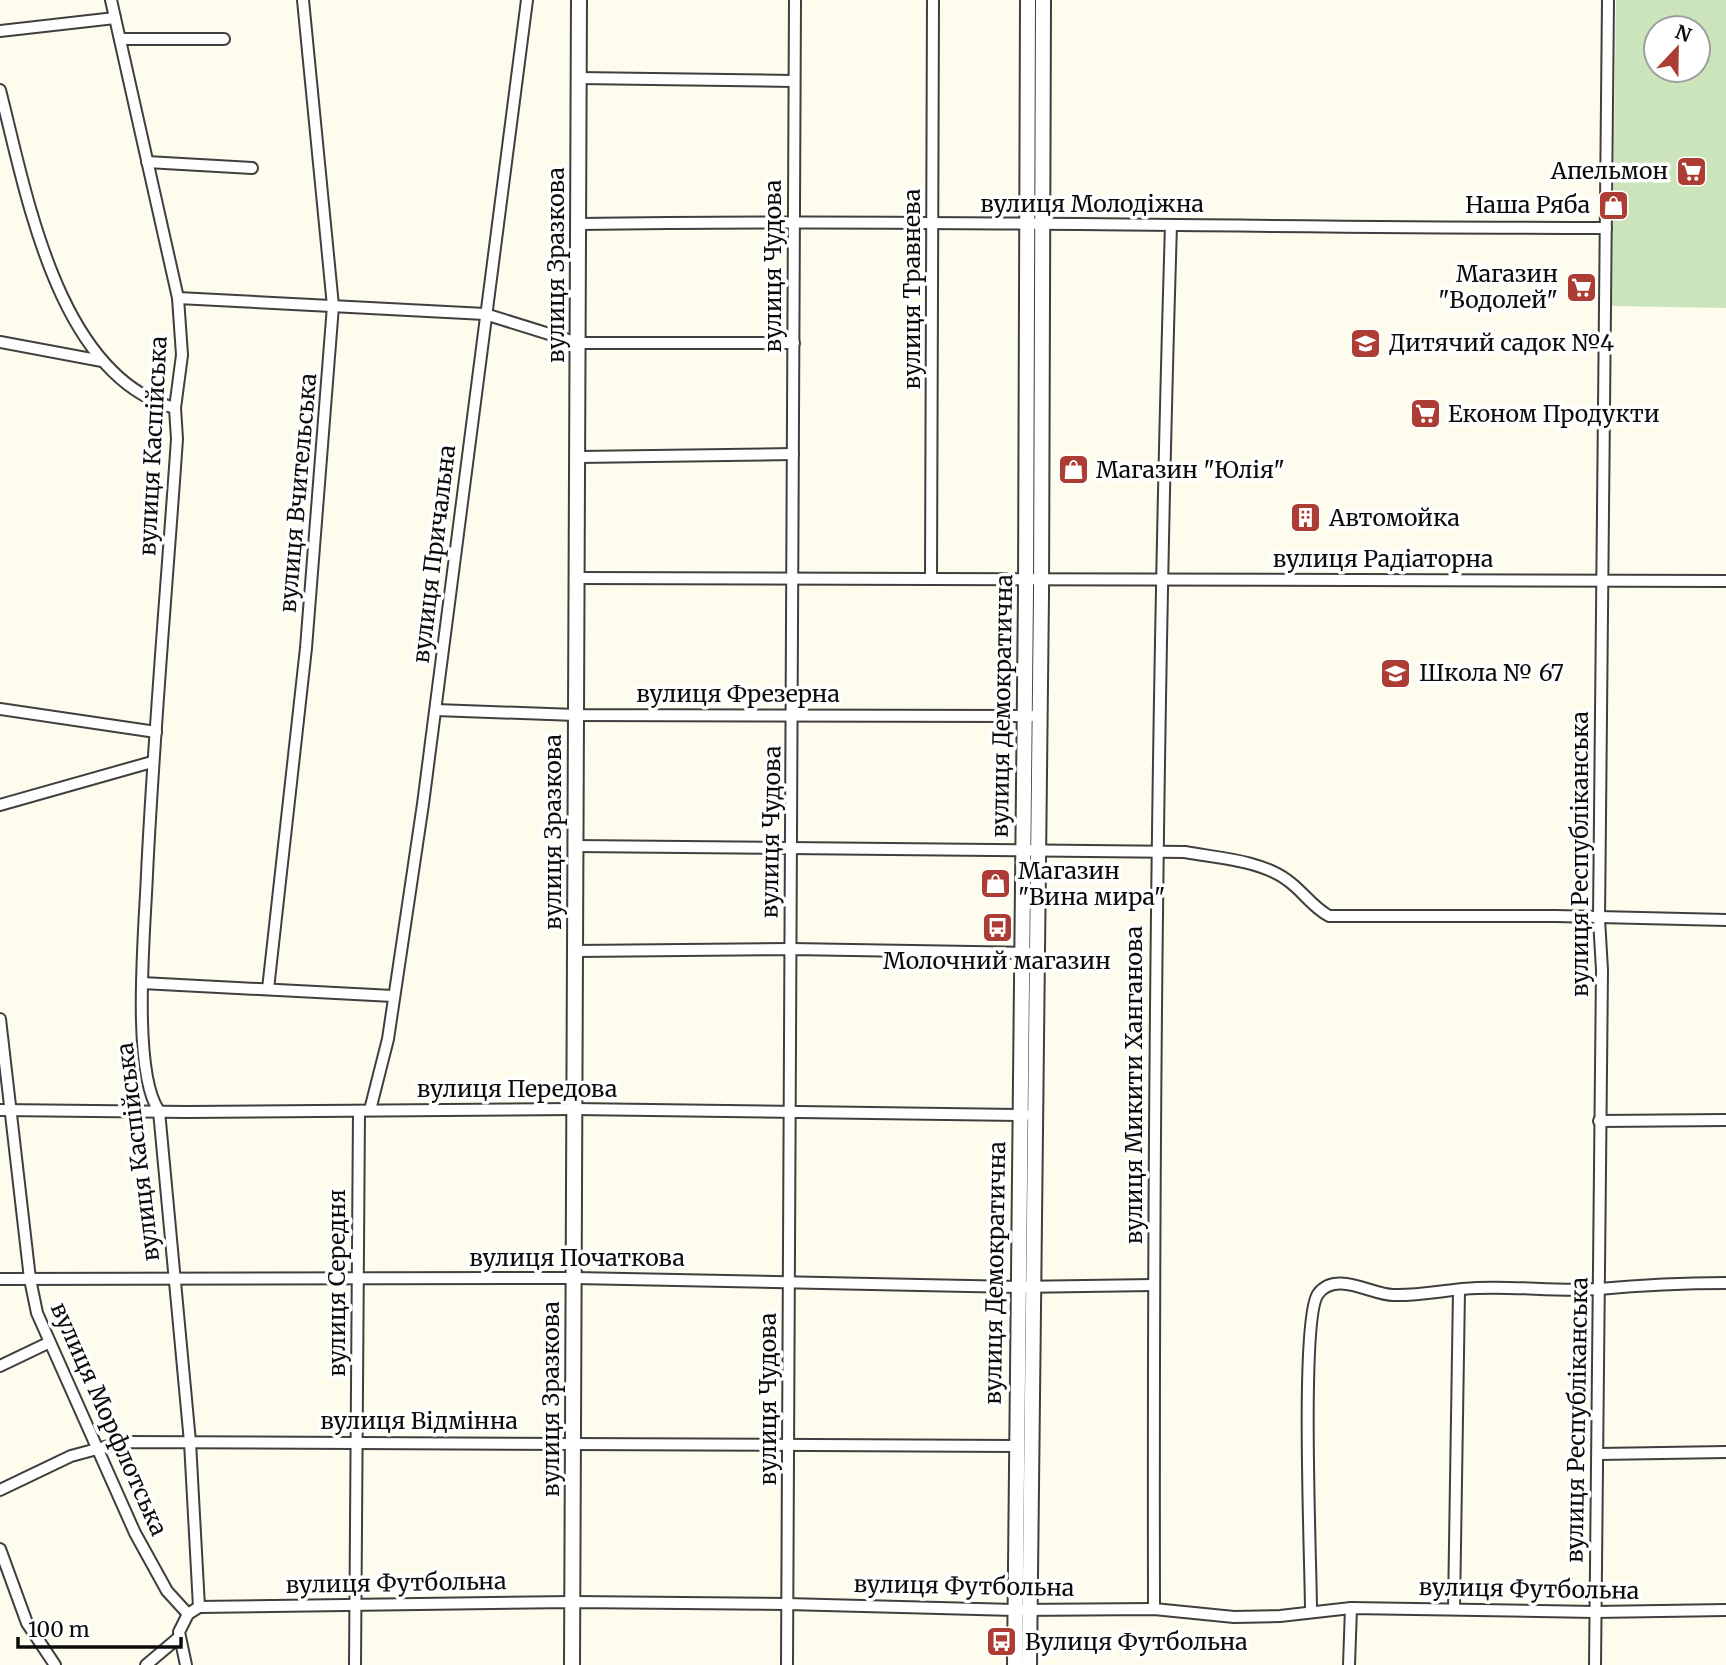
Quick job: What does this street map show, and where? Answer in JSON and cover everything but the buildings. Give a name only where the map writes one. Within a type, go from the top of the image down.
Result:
[{"type":"street","name":"вулиця Каспійська","points":[[111,0],[178,298],[182,355],[175,408],[177,439],[152,762],[142,983],[148,1085],[159,1111],[190,1442],[200,1607]]},
{"type":"street","name":"вулиця Вчительська","points":[[268,989],[306,648],[333,306],[303,0]]},
{"type":"street","name":"вулиця Причальна","points":[[364,1111],[388,1039],[436,710],[527,0]]},
{"type":"street","name":"вулиця Зразкова","points":[[572,1665],[579,0]]},
{"type":"street","name":"вулиця Чудова","points":[[787,1665],[790,1444],[789,876],[793,848],[796,0]]},
{"type":"street","name":"вулиця Травнева","points":[[931,578],[933,0]]},
{"type":"street","name":"вулиця Демократична","points":[[1028,0],[1035,224]]},
{"type":"street","name":"вулиця Демократична","points":[[1015,1665],[1016,1446],[1024,1286],[1027,1115],[1034,578],[1035,224],[1043,0]]},
{"type":"street","name":"вулиця Республіканська","points":[[1595,1665],[1599,1454],[1602,970],[1599,919],[1608,0]]},
{"type":"street","points":[[0,31],[115,18]]},
{"type":"street","points":[[120,39],[225,39]]},
{"type":"street","points":[[578,78],[794,80]]},
{"type":"street","points":[[0,90],[20,174],[65,304],[102,361],[142,394],[175,408]]},
{"type":"street","points":[[147,162],[252,168]]},
{"type":"street","name":"вулиця Молодіжна","points":[[579,223],[795,221],[1606,228]]},
{"type":"street","name":"вулиця Микити Ханганова","points":[[1154,1609],[1153,1285],[1160,580],[1171,225]]},
{"type":"street","points":[[178,298],[485,314],[578,343],[794,343]]},
{"type":"street","points":[[0,342],[102,361]]},
{"type":"street","points":[[579,457],[793,454]]},
{"type":"street","name":"вулиця Радіаторна","points":[[578,578],[1726,582]]},
{"type":"street","points":[[0,709],[156,732]]},
{"type":"street","name":"вулиця Фрезерна","points":[[436,710],[576,715],[1032,716]]},
{"type":"street","points":[[0,805],[152,762]]},
{"type":"street","points":[[575,846],[1185,852],[1266,869],[1287,880],[1315,908],[1329,916],[1556,916],[1726,920]]},
{"type":"street","points":[[576,951],[791,949],[1029,953]]},
{"type":"street","points":[[142,983],[393,996]]},
{"type":"street","name":"вулиця Морфлотська","points":[[0,1019],[6,1109],[37,1313],[48,1343],[150,1562],[176,1604],[188,1614]]},
{"type":"street","name":"вулиця Передова","points":[[6,1109],[574,1109],[1027,1115]]},
{"type":"street","name":"вулиця Середня","points":[[355,1665],[358,1279],[364,1111]]},
{"type":"street","points":[[1599,1121],[1726,1120]]},
{"type":"street","name":"вулиця Початкова","points":[[0,1279],[575,1278],[1024,1286],[1153,1285]]},
{"type":"street","points":[[1311,1611],[1308,1378],[1313,1307],[1320,1291],[1355,1284],[1389,1295],[1459,1290],[1600,1289],[1626,1285],[1726,1283]]},
{"type":"street","name":"вулиця Демократична","points":[[1024,1286],[1029,1665]]},
{"type":"street","points":[[1454,1609],[1459,1290]]},
{"type":"street","points":[[0,1366],[48,1343]]},
{"type":"street","name":"вулиця Відмінна","points":[[0,1490],[97,1447],[123,1442],[1016,1446]]},
{"type":"street","points":[[1599,1454],[1726,1452]]},
{"type":"street","points":[[0,1549],[27,1623],[55,1665]]},
{"type":"street","name":"вулиця Футбольна","points":[[200,1607],[573,1602],[787,1604],[1014,1610],[1154,1609],[1234,1617],[1280,1616],[1351,1608],[1726,1611]]},
{"type":"street","points":[[146,1665],[178,1638],[188,1614],[200,1607]]},
{"type":"street","points":[[1349,1665],[1351,1608]]},
{"type":"street","points":[[178,1638],[187,1665]]},
{"type":"green space","points":[[1616,0],[1726,0],[1726,308],[1612,306]]},
{"type":"place","name":"Апельмон","points":[[1691,171]]},
{"type":"place","name":"Наша Ряба","points":[[1613,205]]},
{"type":"place","name":"Магазин \"Водолей\"","points":[[1581,287]]},
{"type":"place","name":"Дитячий садок №4","points":[[1366,343]]},
{"type":"place","name":"Економ Продукти","points":[[1425,414]]},
{"type":"place","name":"Магазин \"Юлія\"","points":[[1073,470]]},
{"type":"place","name":"Автомойка","points":[[1306,518]]},
{"type":"place","name":"Школа № 67","points":[[1396,673]]},
{"type":"place","name":"Магазин \"Вина мира\"","points":[[995,884]]},
{"type":"place","name":"Молочний магазин","points":[[997,927]]},
{"type":"place","name":"Вулиця Футбольна","points":[[1002,1642]]}]
